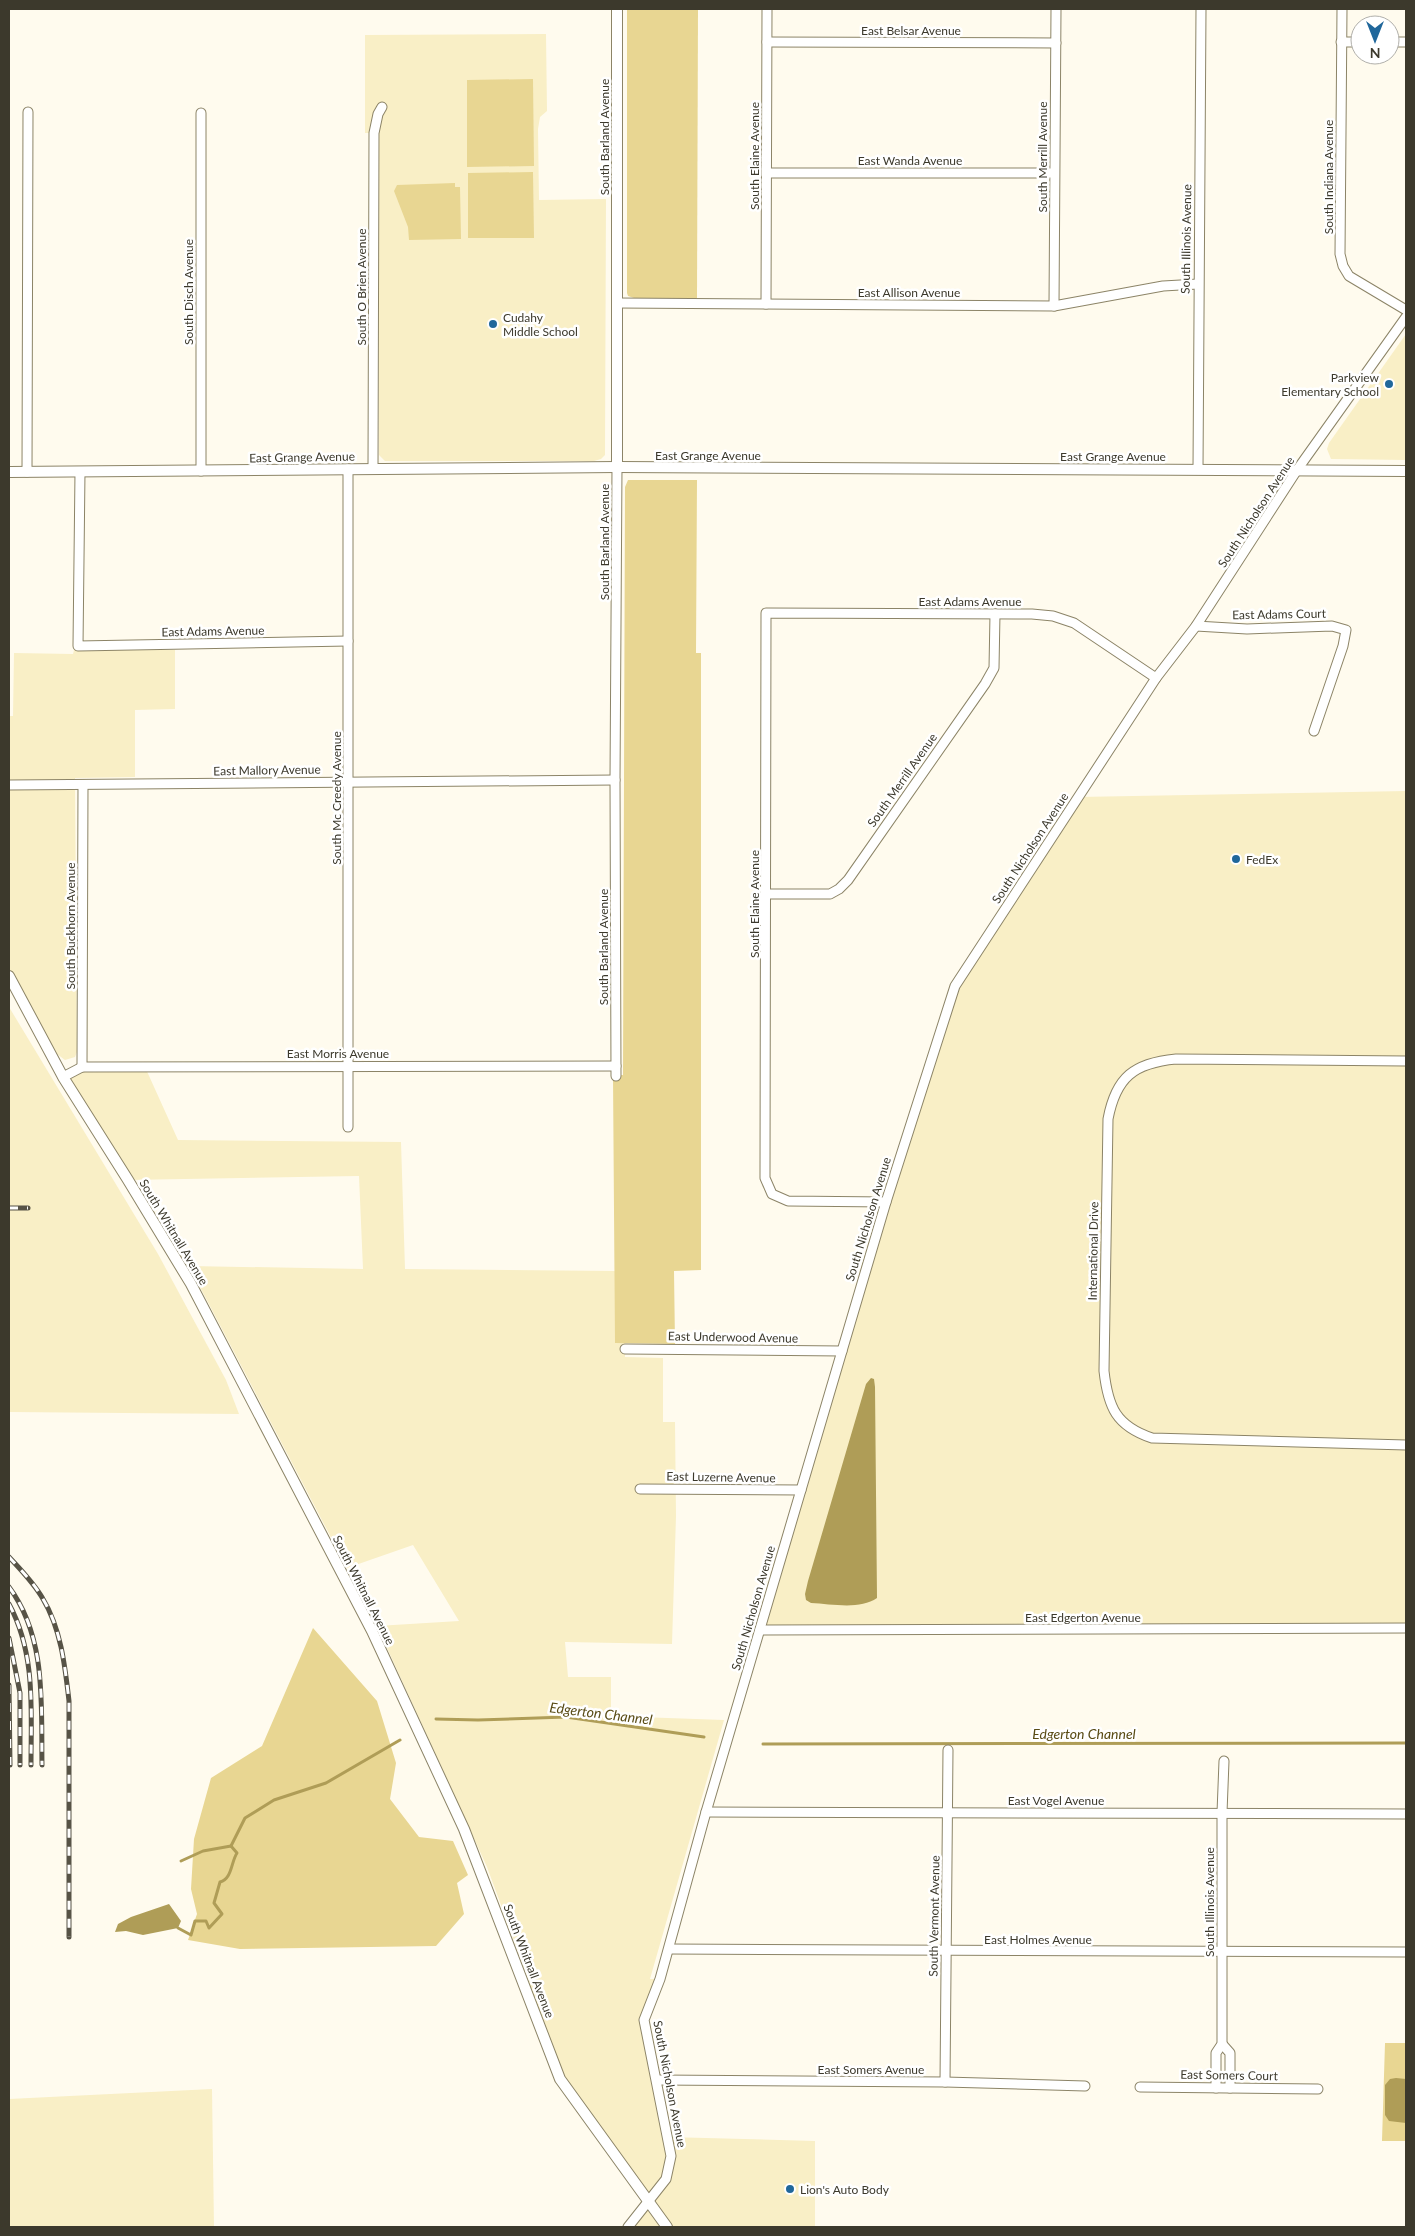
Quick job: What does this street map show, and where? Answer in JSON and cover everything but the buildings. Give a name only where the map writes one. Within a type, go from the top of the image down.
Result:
[{"type":"street","name":"South Barland Avenue","points":[[616,1076],[617,9]]},
{"type":"street","name":"South Elaine Avenue","points":[[766,304],[767,9]]},
{"type":"street","name":"South Merrill Avenue","points":[[1054,306],[1056,9]]},
{"type":"street","name":"South Illinois Avenue","points":[[1198,469],[1201,9]]},
{"type":"street","name":"South Indiana Avenue","points":[[1342,9],[1340,254],[1343,266],[1349,276],[1406,310]]},
{"type":"street","name":"East Belsar Avenue","points":[[767,42],[1056,43]]},
{"type":"street","points":[[1341,42],[1350,42]]},
{"type":"street","name":"South O Brien Avenue","points":[[373,469],[374,133],[378,114],[382,107]]},
{"type":"street","points":[[27,472],[28,112]]},
{"type":"street","name":"South Disch Avenue","points":[[201,113],[201,471]]},
{"type":"street","name":"East Wanda Avenue","points":[[767,173],[1054,173]]},
{"type":"street","name":"East Allison Avenue","points":[[617,303],[1054,306],[1163,286],[1198,284]]},
{"type":"street","name":"South Nicholson Avenue","points":[[628,2227],[666,2180],[671,2156],[644,2020],[669,1949],[706,1812],[886,1202],[955,986],[1156,678],[1196,626],[1297,470],[1406,317]]},
{"type":"street","name":"East Grange Avenue","points":[[9,472],[617,467],[1406,470]]},
{"type":"street","name":"South Mc Creedy Avenue","points":[[348,470],[348,1127]]},
{"type":"street","name":"East Adams Avenue","points":[[80,472],[78,646],[348,641]]},
{"type":"street","name":"South Elaine Avenue","points":[[766,613],[765,1178],[772,1194],[788,1201],[886,1202]]},
{"type":"street","name":"East Adams Avenue","points":[[766,613],[1053,616],[1074,623],[1156,678]]},
{"type":"street","name":"South Merrill Avenue","points":[[767,894],[830,894],[839,889],[848,880],[985,684],[994,668],[995,614]]},
{"type":"street","name":"East Adams Court","points":[[1196,626],[1247,629],[1332,626],[1346,630],[1343,646],[1314,731]]},
{"type":"street","name":"East Mallory Avenue","points":[[9,785],[615,780]]},
{"type":"street","name":"South Buckhorn Avenue","points":[[82,785],[82,1067]]},
{"type":"street","name":"South Whitnall Avenue","points":[[9,976],[63,1077],[191,1284],[372,1631],[464,1829],[560,2079],[667,2227]]},
{"type":"street","name":"International Drive","points":[[1406,1061],[1176,1059],[1141,1066],[1124,1079],[1112,1100],[1108,1119],[1104,1371],[1106,1390],[1112,1408],[1118,1417],[1126,1426],[1152,1438],[1406,1445]]},
{"type":"street","name":"East Morris Avenue","points":[[63,1077],[82,1067],[616,1066]]},
{"type":"street","name":"East Underwood Avenue","points":[[625,1348],[842,1351]]},
{"type":"street","name":"East Luzerne Avenue","points":[[640,1488],[801,1490]]},
{"type":"street","name":"East Edgerton Avenue","points":[[760,1630],[1406,1628]]},
{"type":"street","name":"South Vermont Avenue","points":[[945,2082],[948,1750]]},
{"type":"street","name":"South Illinois Avenue","points":[[1216,2088],[1216,2052],[1222,2044],[1222,1813],[1224,1761]]},
{"type":"street","name":"East Vogel Avenue","points":[[706,1812],[1406,1814]]},
{"type":"street","name":"East Holmes Avenue","points":[[669,1949],[1406,1952]]},
{"type":"street","name":"South Illinois Avenue","points":[[1222,2044],[1230,2053],[1230,2088]]},
{"type":"street","name":"East Somers Avenue","points":[[657,2080],[945,2082],[1085,2086]]},
{"type":"street","name":"East Somers Court","points":[[1140,2087],[1318,2089]]},
{"type":"shaded area","points":[[627,9],[698,9],[697,298],[634,298],[628,296],[627,293]]},
{"type":"shaded area","name":"Cudahy Middle School","points":[[546,34],[547,111],[540,117],[538,129],[539,200],[606,199],[605,455],[601,459],[594,461],[385,461],[379,455],[379,133],[365,133],[365,35]]},
{"type":"shaded area","points":[[533,79],[534,166],[467,167],[467,80]]},
{"type":"shaded area","points":[[533,172],[534,238],[468,238],[468,173]]},
{"type":"shaded area","points":[[455,183],[455,187],[460,187],[461,239],[409,240],[408,227],[394,191],[397,185]]},
{"type":"shaded area","name":"Parkview Elementary School","points":[[1406,334],[1406,460],[1331,459],[1327,449],[1329,443]]},
{"type":"shaded area","points":[[628,480],[697,480],[696,653],[701,653],[701,1270],[674,1271],[675,1344],[615,1343],[613,1076],[623,1075],[625,487]]},
{"type":"shaded area","points":[[74,650],[175,650],[175,709],[135,710],[135,777],[75,778],[77,1052],[75,1057],[65,1060],[57,1054],[9,968],[9,716],[13,716],[14,653],[73,654]]},
{"type":"shaded area","points":[[1406,791],[1406,1628],[760,1630],[955,986],[1078,797]]},
{"type":"shaded area","points":[[9,1007],[158,1254],[226,1380],[239,1414],[9,1412]]},
{"type":"shaded area","points":[[82,1067],[145,1067],[178,1140],[401,1142],[405,1269],[615,1271],[615,1343],[625,1343],[625,1357],[663,1358],[663,1422],[675,1422],[676,1516],[672,1644],[565,1642],[568,1677],[611,1677],[611,1716],[724,1720],[650,1979],[660,1979],[644,2020],[667,2137],[815,2141],[815,2227],[632,2227],[647,2202],[560,2079],[523,1982],[529,1981],[487,1867],[377,1626],[459,1621],[413,1545],[347,1568],[189,1266],[363,1269],[359,1176],[128,1180],[63,1077]]},
{"type":"shaded area","points":[[871,1378],[874,1379],[875,1387],[877,1598],[870,1602],[854,1605],[811,1603],[806,1600],[805,1594],[808,1581],[866,1384]]},
{"type":"shaded area","points":[[313,1628],[377,1701],[396,1763],[390,1799],[419,1837],[453,1841],[468,1875],[457,1883],[464,1914],[436,1946],[240,1949],[188,1940],[197,1914],[191,1889],[194,1839],[211,1778],[262,1746]]},
{"type":"shaded area","points":[[169,1904],[181,1921],[178,1928],[143,1935],[126,1931],[115,1932],[118,1924],[131,1917]]},
{"type":"shaded area","points":[[1385,2043],[1406,2043],[1406,2141],[1382,2141]]},
{"type":"shaded area","points":[[1390,2079],[1406,2079],[1406,2123],[1389,2121],[1385,2115],[1385,2085]]},
{"type":"shaded area","points":[[212,2089],[214,2227],[9,2227],[9,2099]]},
{"type":"waterway","name":"Edgerton Channel","points":[[436,1719],[478,1720],[566,1717],[704,1737]]},
{"type":"waterway","name":"Edgerton Channel","points":[[231,1846],[245,1818],[274,1800],[326,1783],[400,1740]]},
{"type":"waterway","name":"Edgerton Channel","points":[[763,1744],[1406,1743]]},
{"type":"waterway","points":[[181,1861],[203,1851],[231,1846]]},
{"type":"waterway","name":"Edgerton Channel","points":[[178,1928],[191,1935],[195,1921],[206,1921],[209,1928],[222,1914],[214,1903],[220,1882],[229,1874],[237,1853],[231,1846]]},
{"type":"railway","points":[[9,1208],[28,1208]]},
{"type":"railway","points":[[9,1557],[43,1599],[54,1623],[64,1661],[69,1701],[69,1937]]},
{"type":"railway","points":[[9,1587],[21,1607],[30,1628],[36,1650],[41,1696],[42,1765]]},
{"type":"railway","points":[[9,1604],[18,1623],[28,1662],[31,1703],[31,1765]]},
{"type":"railway","points":[[9,1638],[20,1693],[20,1765]]},
{"type":"railway","points":[[9,1685],[10,1765]]},
{"type":"place","name":"Cudahy Middle School","points":[[493,324]]},
{"type":"place","name":"Parkview Elementary School","points":[[1389,384]]},
{"type":"place","name":"FedEx","points":[[1236,859]]},
{"type":"place","name":"Lion's Auto Body","points":[[790,2189]]}]
